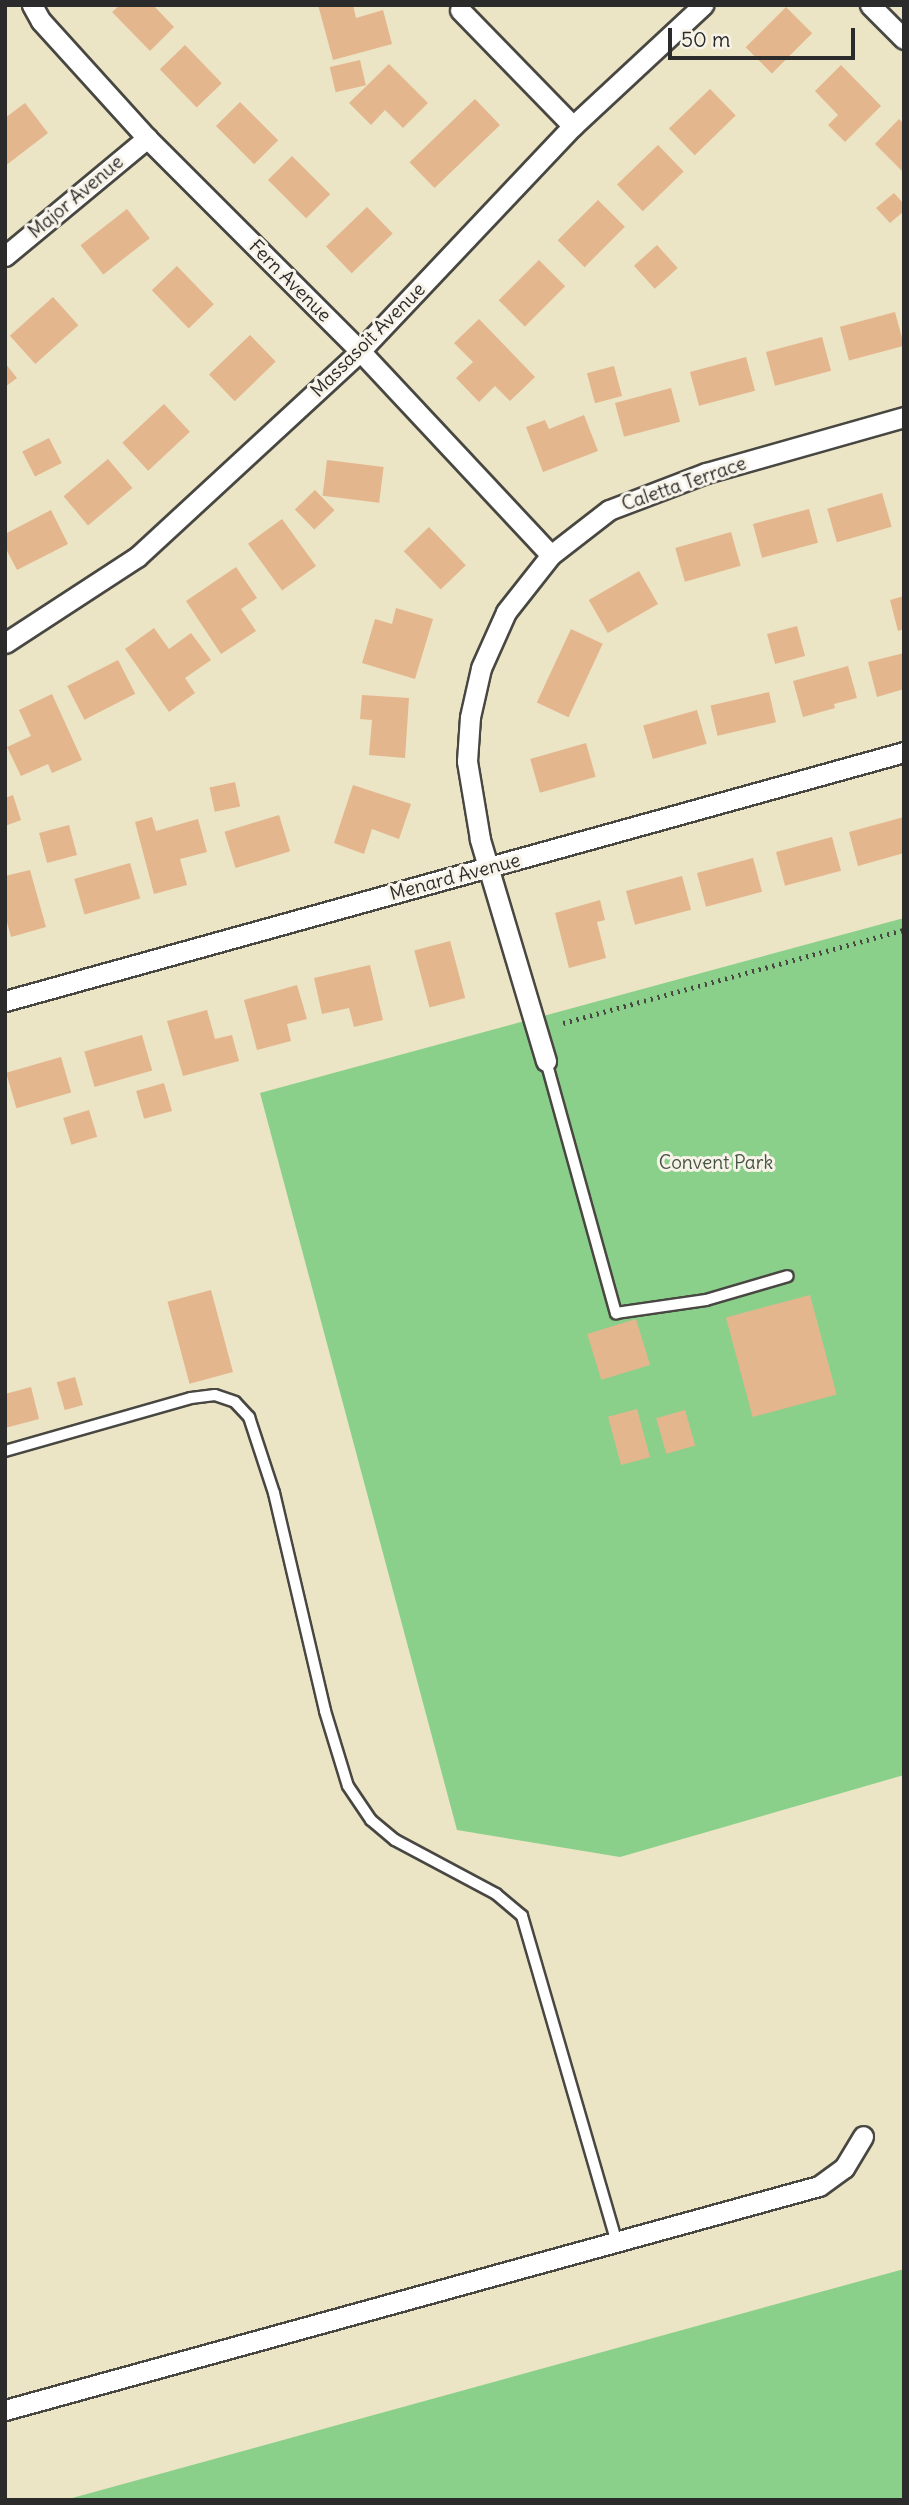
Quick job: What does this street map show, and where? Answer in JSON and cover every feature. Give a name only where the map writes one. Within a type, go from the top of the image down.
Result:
[{"type":"street","name":"Fern Avenue","points":[[32,5],[41,21],[147,138],[360,351],[551,555]]},
{"type":"street","name":"Massasoit Avenue","points":[[5,643],[137,556],[360,351],[573,126],[704,5]]},
{"type":"street","points":[[870,5],[904,40]]},
{"type":"street","points":[[460,10],[573,126]]},
{"type":"street","name":"Major Avenue","points":[[5,256],[147,138]]},
{"type":"street","name":"Caletta Terrace","points":[[546,1061],[487,868],[470,791],[467,761],[470,717],[481,668],[494,635],[516,597],[551,555],[609,510],[706,473],[904,417]]},
{"type":"street","name":"Menard Avenue","points":[[5,1001],[904,752]]},
{"type":"street","points":[[5,2410],[819,2186],[844,2168],[863,2136]]},
{"type":"lane","points":[[546,1061],[616,1313],[706,1300],[788,1276]]},
{"type":"lane","points":[[5,1451],[191,1398],[215,1395],[235,1402],[249,1417],[274,1493],[325,1712],[348,1786],[371,1820],[395,1840],[496,1894],[522,1916],[617,2242]]},
{"type":"path","points":[[563,1023],[904,930]]},
{"type":"green space","name":"Convent Park","points":[[904,918],[904,1775],[620,1857],[457,1830],[260,1093]]},
{"type":"green space","points":[[904,2269],[904,2500],[65,2500]]},
{"type":"building","points":[[120,5],[153,5],[174,27],[150,51],[112,12]]},
{"type":"building","points":[[318,5],[353,5],[356,18],[383,10],[392,44],[333,60]]},
{"type":"building","points":[[786,7],[812,33],[772,73],[746,47]]},
{"type":"building","points":[[185,45],[222,83],[197,107],[160,69]]},
{"type":"building","points":[[360,60],[366,85],[336,92],[330,67]]},
{"type":"building","points":[[389,64],[428,103],[403,128],[385,110],[371,125],[349,103]]},
{"type":"building","points":[[841,65],[881,106],[845,142],[828,125],[838,115],[815,91]]},
{"type":"building","points":[[710,89],[736,116],[695,155],[669,129]]},
{"type":"building","points":[[475,99],[500,125],[435,188],[410,162]]},
{"type":"building","points":[[240,102],[278,140],[254,164],[216,126]]},
{"type":"building","points":[[25,103],[48,133],[5,166],[5,118]]},
{"type":"building","points":[[899,119],[904,124],[904,173],[875,144]]},
{"type":"building","points":[[658,145],[684,172],[643,211],[617,185]]},
{"type":"building","points":[[292,156],[330,194],[306,218],[268,180]]},
{"type":"building","points":[[894,193],[904,204],[904,211],[890,223],[876,208]]},
{"type":"building","points":[[598,200],[625,227],[585,267],[558,240]]},
{"type":"building","points":[[367,207],[393,234],[352,273],[326,247]]},
{"type":"building","points":[[127,209],[150,238],[103,274],[81,245]]},
{"type":"building","points":[[657,245],[678,268],[655,289],[634,266]]},
{"type":"building","points":[[539,260],[565,286],[525,326],[499,300]]},
{"type":"building","points":[[177,266],[214,304],[189,328],[152,290]]},
{"type":"building","points":[[53,297],[78,325],[35,364],[10,336]]},
{"type":"building","points":[[895,312],[904,346],[849,361],[840,327]]},
{"type":"building","points":[[479,319],[535,377],[510,401],[495,386],[479,402],[456,378],[473,362],[454,343]]},
{"type":"building","points":[[250,335],[276,362],[235,401],[209,375]]},
{"type":"building","points":[[822,337],[831,371],[775,386],[766,352]]},
{"type":"building","points":[[746,357],[755,391],[699,406],[690,372]]},
{"type":"building","points":[[5,363],[17,378],[5,387]]},
{"type":"building","points":[[614,366],[622,396],[595,403],[587,373]]},
{"type":"building","points":[[671,388],[680,422],[624,437],[615,403]]},
{"type":"building","points":[[164,404],[190,432],[148,471],[122,443]]},
{"type":"building","points":[[584,415],[598,451],[543,472],[526,427],[545,420],[549,429]]},
{"type":"building","points":[[49,438],[62,463],[35,477],[22,452]]},
{"type":"building","points":[[108,459],[132,488],[88,525],[64,496]]},
{"type":"building","points":[[327,460],[384,467],[379,503],[323,496]]},
{"type":"building","points":[[315,490],[334,510],[314,530],[295,509]]},
{"type":"building","points":[[882,493],[892,527],[837,542],[827,509]]},
{"type":"building","points":[[809,509],[818,543],[762,558],[753,524]]},
{"type":"building","points":[[51,510],[68,544],[17,570],[5,547],[5,534]]},
{"type":"building","points":[[282,519],[316,566],[282,591],[248,544]]},
{"type":"building","points":[[429,527],[466,565],[441,589],[404,551]]},
{"type":"building","points":[[731,532],[741,566],[685,582],[675,548]]},
{"type":"building","points":[[236,567],[257,598],[241,609],[256,631],[221,654],[186,601]]},
{"type":"building","points":[[639,571],[658,604],[608,633],[589,600]]},
{"type":"building","points":[[904,596],[904,629],[898,631],[890,600]]},
{"type":"building","points":[[396,608],[433,619],[415,679],[362,663],[375,619],[392,624]]},
{"type":"building","points":[[797,626],[805,656],[775,664],[767,634]]},
{"type":"building","points":[[154,628],[169,649],[191,633],[211,660],[185,678],[195,693],[169,712],[125,649]]},
{"type":"building","points":[[571,629],[603,644],[568,717],[537,702]]},
{"type":"building","points":[[904,653],[904,689],[877,697],[868,662]]},
{"type":"building","points":[[118,660],[135,694],[84,720],[67,686]]},
{"type":"building","points":[[848,666],[857,698],[834,704],[835,708],[803,717],[793,681]]},
{"type":"building","points":[[769,692],[776,722],[718,736],[711,705]]},
{"type":"building","points":[[52,694],[82,760],[52,773],[48,764],[21,776],[7,747],[31,736],[19,710]]},
{"type":"building","points":[[362,695],[409,698],[405,758],[369,755],[372,720],[360,719]]},
{"type":"building","points":[[697,710],[707,744],[653,759],[643,725]]},
{"type":"building","points":[[586,743],[596,777],[540,793],[530,759]]},
{"type":"building","points":[[235,782],[240,806],[215,812],[210,787]]},
{"type":"building","points":[[353,785],[411,804],[399,839],[372,829],[364,854],[334,843]]},
{"type":"building","points":[[13,795],[21,820],[5,826],[5,798]]},
{"type":"building","points":[[279,815],[290,851],[236,868],[224,832]]},
{"type":"building","points":[[152,817],[156,831],[198,819],[207,852],[180,859],[187,885],[154,894],[135,822]]},
{"type":"building","points":[[904,817],[904,853],[858,866],[849,832]]},
{"type":"building","points":[[69,825],[77,855],[47,863],[39,833]]},
{"type":"building","points":[[832,837],[841,871],[785,886],[776,852]]},
{"type":"building","points":[[753,858],[762,892],[706,907],[697,873]]},
{"type":"building","points":[[130,863],[140,899],[84,915],[74,879]]},
{"type":"building","points":[[30,870],[46,927],[11,937],[5,915],[5,876]]},
{"type":"building","points":[[682,876],[691,910],[635,925],[626,891]]},
{"type":"building","points":[[600,900],[605,920],[597,922],[606,958],[569,968],[555,913]]},
{"type":"building","points":[[450,941],[465,998],[430,1008],[414,951]]},
{"type":"building","points":[[370,965],[383,1020],[354,1027],[349,1008],[322,1014],[314,978]]},
{"type":"building","points":[[297,985],[307,1019],[287,1024],[291,1041],[257,1050],[244,1000]]},
{"type":"building","points":[[207,1010],[215,1039],[232,1035],[239,1061],[183,1076],[167,1021]]},
{"type":"building","points":[[142,1035],[152,1071],[95,1087],[84,1052]]},
{"type":"building","points":[[61,1057],[71,1093],[16,1108],[6,1073]]},
{"type":"building","points":[[164,1083],[172,1111],[144,1119],[136,1091]]},
{"type":"building","points":[[89,1110],[97,1137],[71,1145],[63,1118]]},
{"type":"building","points":[[211,1290],[233,1372],[190,1384],[168,1302]]},
{"type":"building","points":[[810,1295],[837,1394],[753,1417],[726,1318]]},
{"type":"building","points":[[636,1319],[650,1365],[601,1380],[587,1334]]},
{"type":"building","points":[[75,1377],[83,1405],[65,1410],[57,1382]]},
{"type":"building","points":[[31,1387],[39,1419],[5,1428],[5,1394]]},
{"type":"building","points":[[637,1409],[650,1457],[621,1465],[608,1417]]},
{"type":"building","points":[[685,1410],[695,1446],[666,1454],[656,1418]]}]
